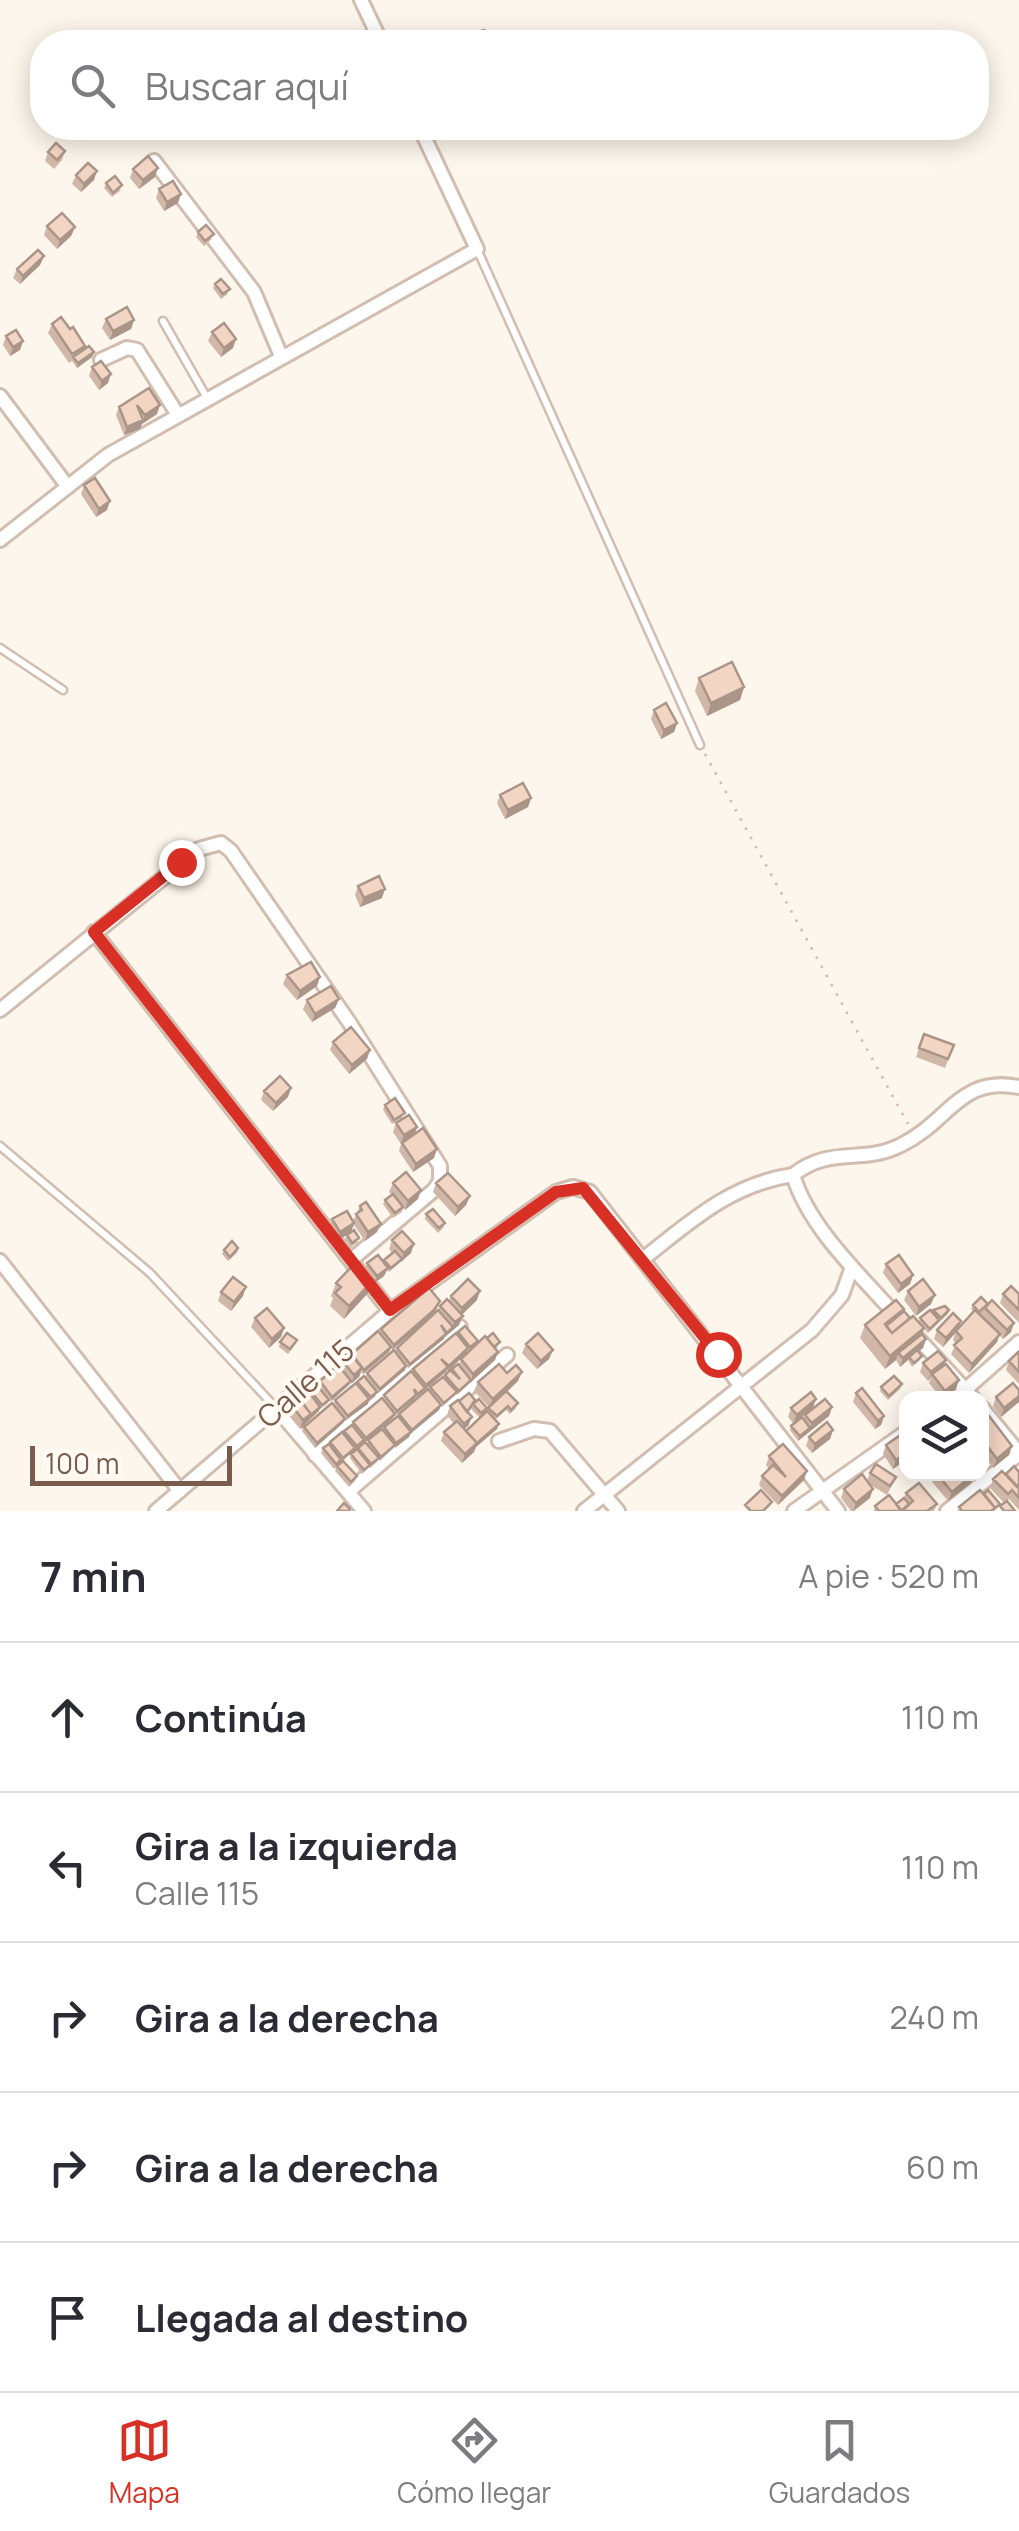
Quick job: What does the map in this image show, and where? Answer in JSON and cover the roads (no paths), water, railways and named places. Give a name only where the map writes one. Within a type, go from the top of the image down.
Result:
[{"type":"street","points":[[362,0],[376,30]]},
{"type":"street","points":[[0,540],[108,455],[477,249],[426,140]]},
{"type":"street","points":[[154,161],[254,292],[280,356]]},
{"type":"street","points":[[101,360],[128,348],[137,350],[178,415]]},
{"type":"street","points":[[0,396],[68,486]]},
{"type":"street","points":[[0,1010],[199,848],[221,843],[231,850],[350,1022],[440,1166],[442,1174],[434,1190],[351,1260]]},
{"type":"street","points":[[94,932],[390,1310]]},
{"type":"street","points":[[838,1511],[644,1259],[714,1202],[765,1179],[793,1175],[831,1154],[885,1154],[916,1138],[978,1086],[994,1082],[1019,1087]]},
{"type":"street","points":[[793,1175],[802,1199],[852,1267],[962,1391]]},
{"type":"street","name":"Calle 115","points":[[156,1511],[390,1310],[556,1192],[573,1186],[590,1192],[644,1259]]},
{"type":"street","points":[[0,1261],[180,1491]]},
{"type":"street","points":[[584,1511],[829,1314],[852,1267]]},
{"type":"street","points":[[315,1454],[460,1327]]},
{"type":"street","points":[[971,1391],[1019,1342]]},
{"type":"street","points":[[348,1492],[507,1355]]},
{"type":"street","points":[[277,1408],[364,1511]]},
{"type":"street","points":[[947,1511],[1019,1454],[989,1417]]},
{"type":"street","points":[[498,1441],[534,1429],[550,1432],[618,1511]]},
{"type":"street","points":[[794,1511],[899,1437]]},
{"type":"lane","points":[[477,249],[700,745]]},
{"type":"lane","points":[[163,321],[208,398]]},
{"type":"lane","points":[[0,648],[63,690]]},
{"type":"lane","points":[[0,1146],[150,1273],[277,1408]]}]
